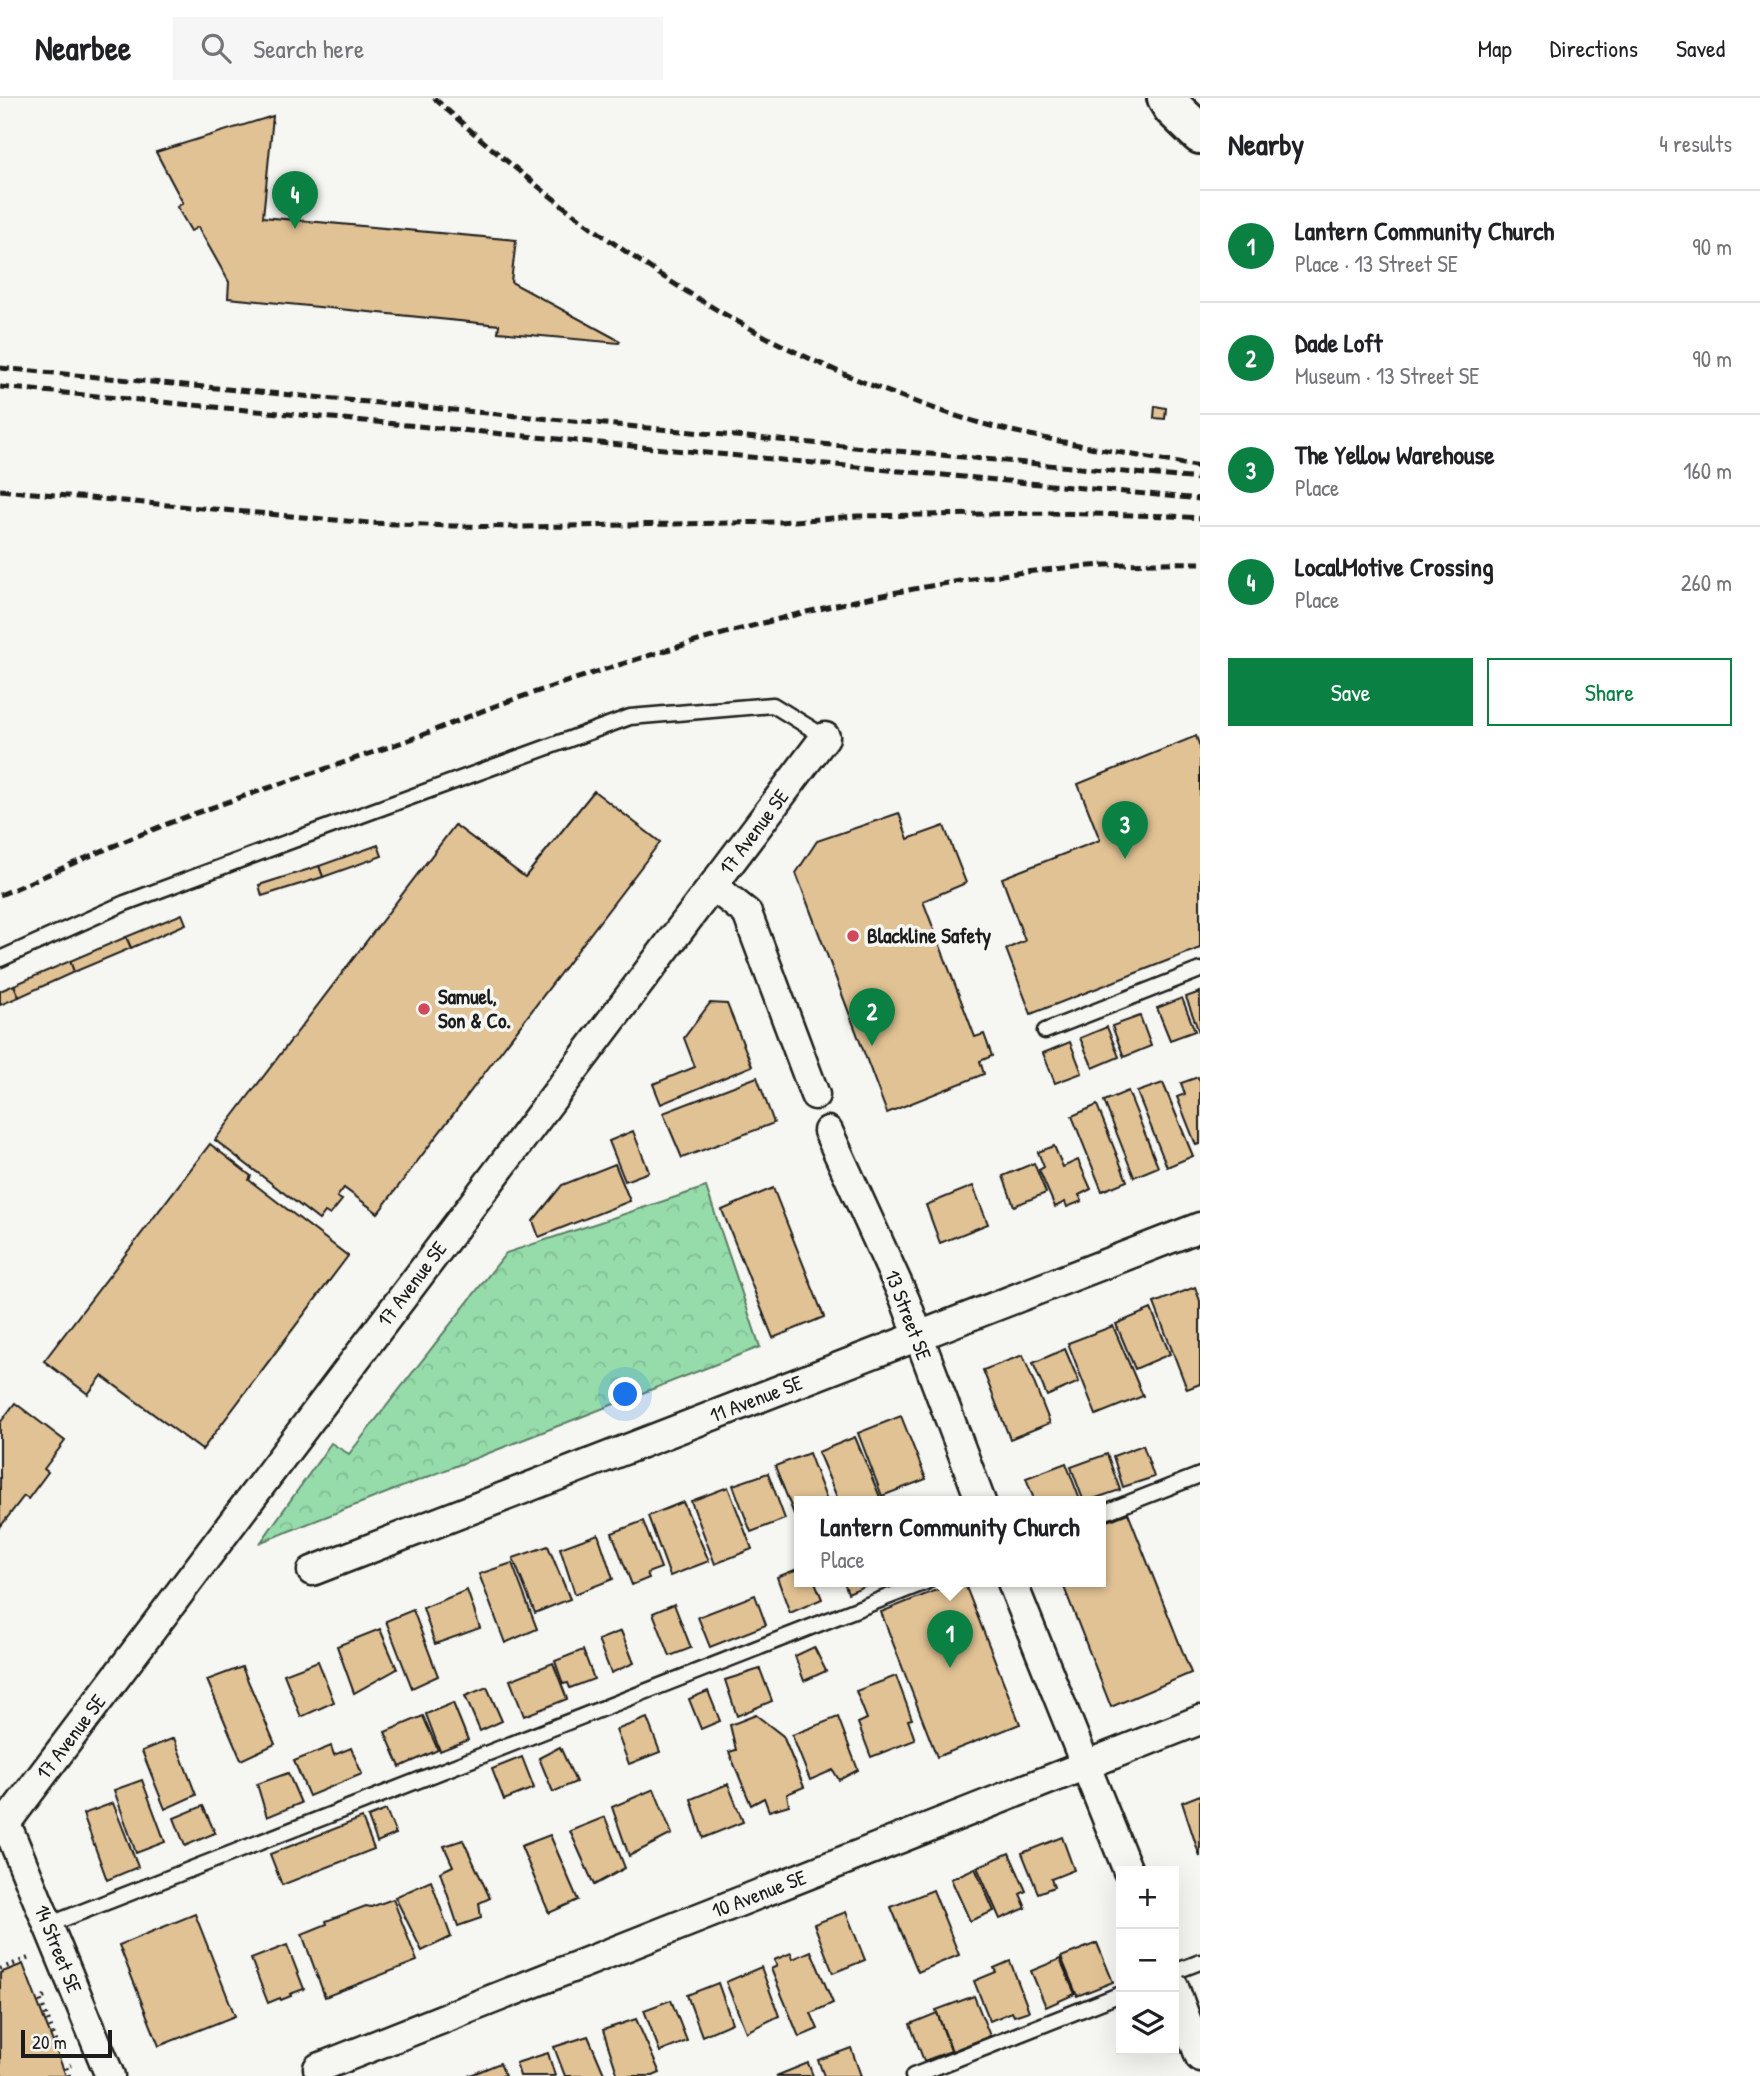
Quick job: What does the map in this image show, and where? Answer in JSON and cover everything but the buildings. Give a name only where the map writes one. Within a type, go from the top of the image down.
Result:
[{"type":"street","points":[[1167,98],[1173,108],[1200,134]]},
{"type":"street","name":"17 Avenue SE","points":[[3,1827],[825,737]]},
{"type":"street","points":[[713,886],[747,913],[815,1095]]},
{"type":"street","name":"13 Street SE","points":[[828,1131],[905,1300],[979,1496]]},
{"type":"street","name":"11 Avenue SE","points":[[312,1571],[1200,1227]]},
{"type":"street","points":[[1014,1587],[1126,1866]]},
{"type":"street","name":"10 Avenue SE","points":[[318,2068],[1200,1720]]},
{"type":"street","name":"14 Street SE","points":[[3,1827],[110,2076]]},
{"type":"street","points":[[1176,1992],[1200,2057]]},
{"type":"lane","points":[[0,959],[125,903],[629,717],[773,705],[825,737]]},
{"type":"lane","points":[[1045,1031],[1200,970]]},
{"type":"lane","points":[[1106,1512],[1200,1475]]},
{"type":"lane","points":[[47,1925],[913,1587]]},
{"type":"lane","points":[[1179,1970],[1200,1962]]},
{"type":"lane","points":[[913,2076],[1116,1996]]},
{"type":"path","points":[[0,1969],[29,1958]]},
{"type":"path","points":[[44,1997],[40,1999],[57,2044],[54,2045]]},
{"type":"path","points":[[69,2076],[66,2067],[71,2065]]},
{"type":"green space","points":[[706,1187],[760,1347],[261,1542],[331,1443],[349,1454],[506,1253]]},
{"type":"railway","points":[[434,98],[488,145],[599,233],[718,310],[780,344],[844,374],[921,404],[991,426],[1200,467]]},
{"type":"railway","points":[[0,368],[1200,479]]},
{"type":"railway","points":[[0,387],[1200,499]]},
{"type":"railway","points":[[0,490],[369,523],[453,526],[779,522],[858,516],[1052,513],[1200,518]]},
{"type":"railway","points":[[0,895],[180,819],[414,738],[512,700],[680,646],[850,602],[937,585],[1024,572],[1112,565],[1200,563]]},
{"type":"place","name":"LocalMotive Crossing","points":[[295,229]]},
{"type":"place","name":"The Yellow Warehouse","points":[[1125,859]]},
{"type":"place","name":"Blackline Safety","points":[[853,936]]},
{"type":"place","name":"Samuel, Son & Co.","points":[[424,1009]]},
{"type":"place","name":"Dade Loft","points":[[872,1046]]},
{"type":"place","name":"Lantern Community Church","points":[[950,1668]]}]
